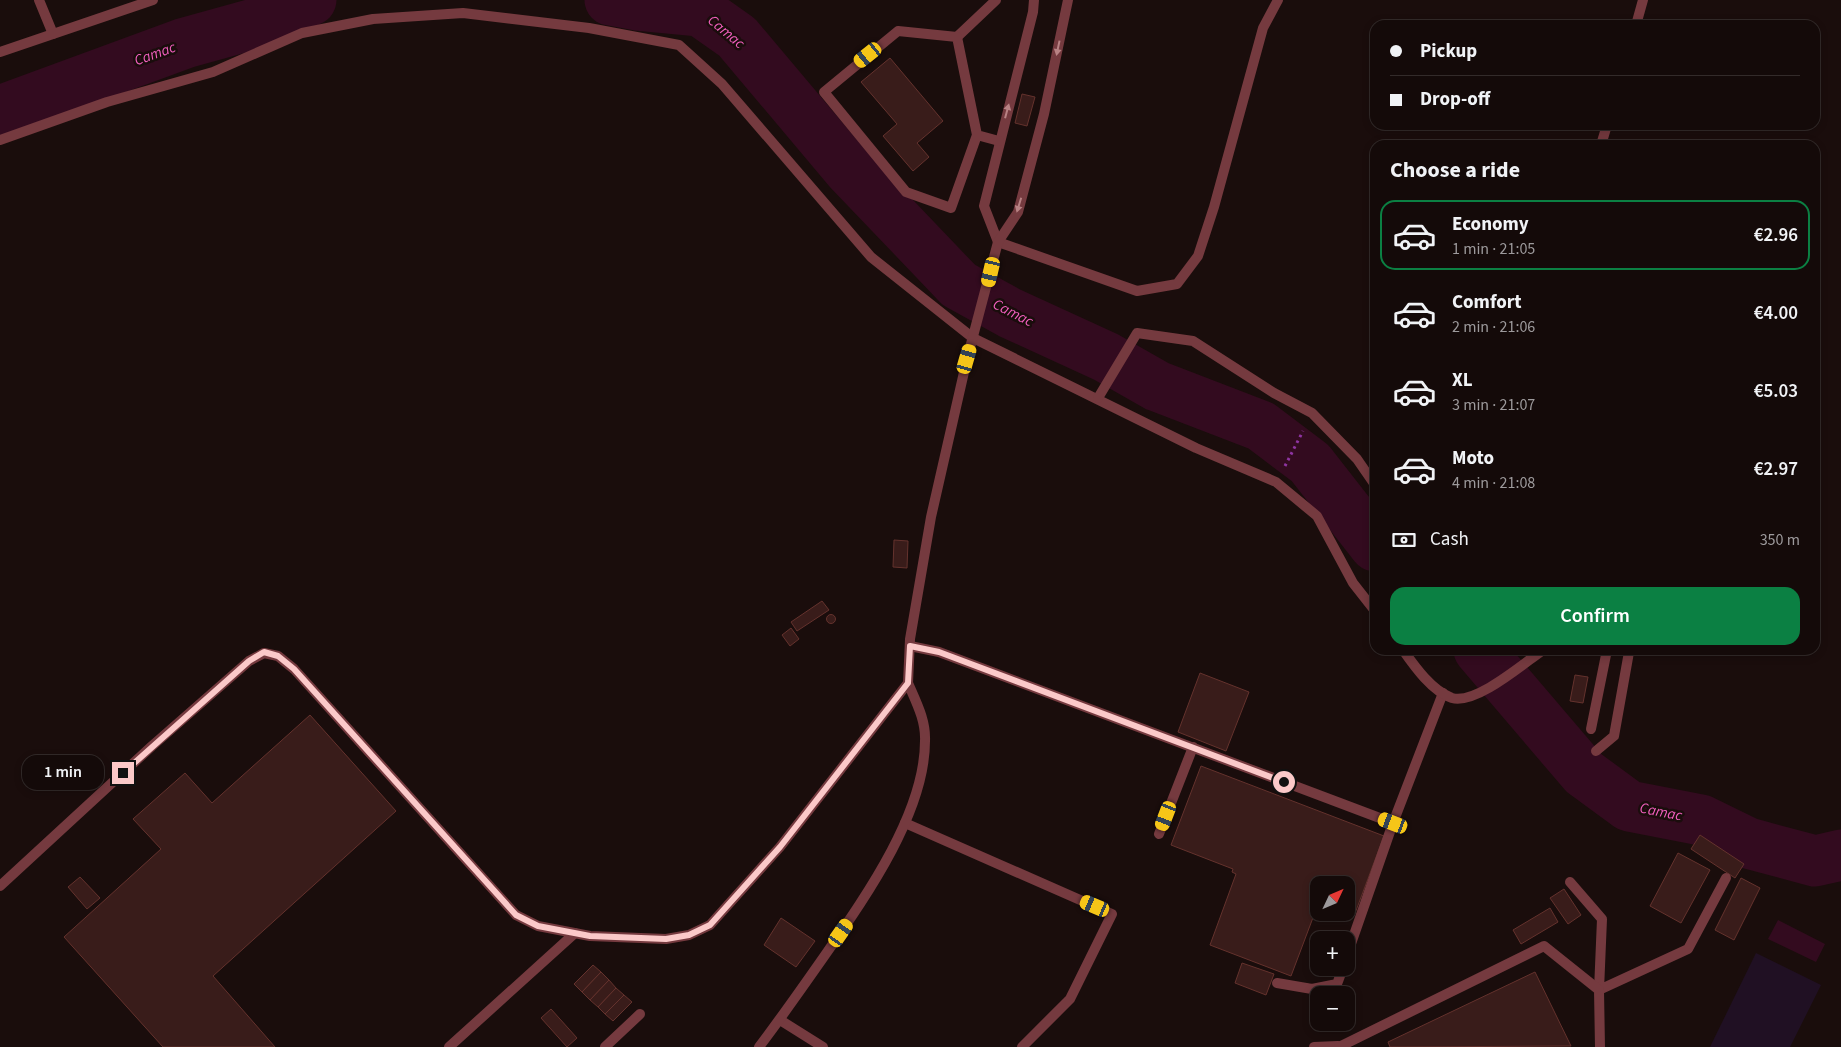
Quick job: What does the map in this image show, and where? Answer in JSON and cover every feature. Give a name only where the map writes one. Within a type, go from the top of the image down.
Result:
[{"type":"street","points":[[39,0],[53,34]]},
{"type":"street","points":[[0,52],[153,0]]},
{"type":"street","points":[[957,37],[977,135],[952,208],[906,192],[824,92],[898,31],[957,37],[996,0]]},
{"type":"street","points":[[1034,0],[1033,12],[984,206],[998,242],[1137,291],[1177,284],[1198,256],[1214,207],[1263,28],[1278,0]]},
{"type":"street","points":[[759,1047],[861,904],[905,823],[920,780],[926,740],[921,713],[908,683],[910,646],[931,517],[973,338],[988,287],[998,242],[1018,212],[1044,114],[1068,0]]},
{"type":"street","points":[[1638,20],[1644,0]]},
{"type":"street","points":[[0,140],[106,102],[214,72],[302,33],[373,19],[463,13],[589,28],[679,45],[722,84],[871,257],[973,338],[1196,448],[1276,482],[1317,516],[1353,583],[1370,605]]},
{"type":"street","points":[[977,135],[999,141]]},
{"type":"street","points":[[1098,398],[1137,333],[1193,341],[1274,393],[1312,413],[1357,459],[1370,478]]},
{"type":"street","points":[[910,646],[939,652],[1393,823]]},
{"type":"street","points":[[0,886],[152,746],[249,661],[264,652],[278,656],[294,669],[516,915],[538,926],[575,933],[666,939],[689,935],[710,925],[780,847],[908,683]]},
{"type":"street","points":[[1407,655],[1436,689],[1454,698],[1476,695],[1536,655]]},
{"type":"street","points":[[1591,729],[1607,655]]},
{"type":"street","points":[[1596,751],[1614,736],[1628,655]]},
{"type":"street","points":[[1355,932],[1393,823],[1443,693]]},
{"type":"street","points":[[1159,834],[1193,747]]},
{"type":"street","points":[[905,823],[1112,914],[1070,1000],[1022,1047]]},
{"type":"street","points":[[1599,990],[1688,949],[1726,878]]},
{"type":"street","points":[[1570,882],[1602,919],[1599,990],[1600,1047]]},
{"type":"street","points":[[449,1047],[575,933]]},
{"type":"street","points":[[1314,1047],[1338,1046],[1544,946],[1599,990]]},
{"type":"street","points":[[1277,984],[1312,989],[1337,984],[1340,976]]},
{"type":"street","points":[[605,1047],[640,1014]]},
{"type":"street","points":[[780,1020],[823,1047]]},
{"type":"path","points":[[1290,455],[1300,436]]},
{"type":"shaded area","points":[[1778,920],[1825,944],[1816,962],[1768,939]]},
{"type":"shaded area","points":[[1756,953],[1821,985],[1790,1047],[1710,1047]]},
{"type":"building","points":[[890,58],[943,121],[917,143],[929,157],[913,171],[883,136],[897,124],[861,82]]},
{"type":"building","points":[[1022,94],[1035,97],[1027,126],[1015,123]]},
{"type":"building","points":[[894,540],[908,541],[907,568],[893,567]]},
{"type":"building","points":[[822,601],[829,610],[797,631],[791,622]]},
{"type":"building","points":[[831,614],[836,619],[831,624],[826,619]]},
{"type":"building","points":[[791,628],[799,639],[790,646],[782,635]]},
{"type":"building","points":[[1200,673],[1249,692],[1226,751],[1178,732]]},
{"type":"building","points":[[1575,675],[1588,677],[1583,703],[1570,701]]},
{"type":"building","points":[[310,715],[396,811],[213,976],[275,1047],[163,1047],[64,937],[161,849],[133,819],[185,773],[212,803]]},
{"type":"building","points":[[1201,766],[1384,836],[1355,913],[1355,876],[1310,876],[1310,921],[1312,921],[1291,976],[1210,945],[1236,874],[1232,872],[1233,869],[1171,845]]},
{"type":"building","points":[[1700,835],[1744,864],[1735,878],[1691,849]]},
{"type":"building","points":[[1678,853],[1710,870],[1681,923],[1650,906]]},
{"type":"building","points":[[80,877],[100,898],[87,909],[68,887]]},
{"type":"building","points":[[1741,878],[1760,888],[1734,940],[1715,930]]},
{"type":"building","points":[[1564,889],[1581,915],[1568,924],[1550,898]]},
{"type":"building","points":[[1550,908],[1558,922],[1521,944],[1513,930]]},
{"type":"building","points":[[781,918],[815,941],[796,967],[764,945]]},
{"type":"building","points":[[1242,963],[1274,974],[1266,995],[1235,983]]},
{"type":"building","points":[[593,965],[601,972],[582,992],[574,984]]},
{"type":"building","points":[[601,972],[609,980],[590,1000],[582,992]]},
{"type":"building","points":[[1535,972],[1571,1046],[1390,1047],[1388,1042]]},
{"type":"building","points":[[609,980],[616,988],[598,1007],[590,1000]]},
{"type":"building","points":[[616,988],[624,995],[605,1014],[598,1007]]},
{"type":"building","points":[[624,995],[632,1002],[613,1021],[605,1014]]},
{"type":"building","points":[[551,1009],[577,1038],[567,1047],[541,1018]]},
{"type":"waterway","name":"Camac","points":[[0,111],[185,43],[272,19],[311,0]]},
{"type":"waterway","name":"Camac","points":[[610,0],[637,5],[700,11],[737,37],[849,170],[959,285],[1010,313],[1106,357],[1157,386],[1261,426],[1310,463],[1370,540]]},
{"type":"waterway","name":"Camac","points":[[1483,655],[1584,773],[1629,806],[1701,820],[1748,843],[1815,861],[1841,855]]},
{"type":"route","points":[[123,773],[249,661],[264,652],[278,656],[294,669],[498,898],[516,915],[538,926],[590,936],[666,939],[689,935],[710,925],[780,847],[908,683],[910,646],[939,652],[1284,782]]}]
